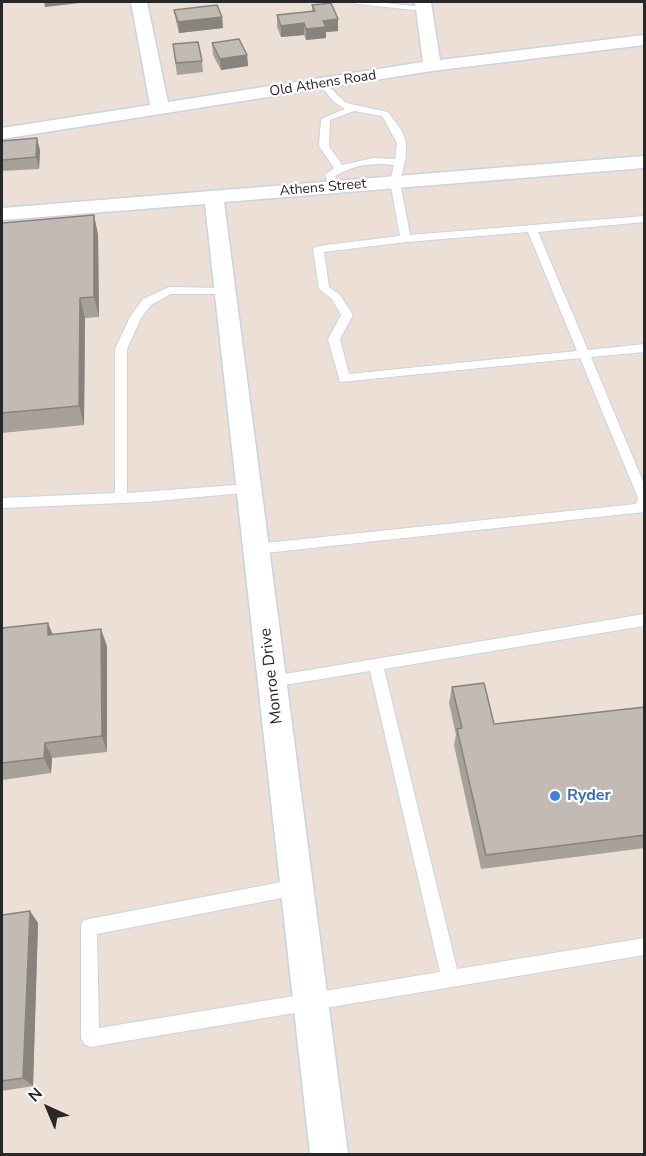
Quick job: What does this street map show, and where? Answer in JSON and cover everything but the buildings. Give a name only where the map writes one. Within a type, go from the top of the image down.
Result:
[{"type":"street","points":[[139,2],[160,109]]},
{"type":"street","points":[[424,5],[432,66]]},
{"type":"street","name":"Old Athens Road","points":[[2,134],[432,66],[645,40]]},
{"type":"street","name":"Athens Street","points":[[2,214],[213,198],[337,178],[397,172],[645,162]]},
{"type":"street","name":"Monroe Drive","points":[[213,198],[329,1155]]},
{"type":"lane","points":[[357,2],[424,5]]},
{"type":"lane","points":[[323,84],[332,97],[350,110]]},
{"type":"lane","points":[[337,178],[324,146],[326,119],[350,110],[385,114],[401,136],[404,152],[397,172],[406,239]]},
{"type":"lane","points":[[645,219],[406,239],[318,249],[324,289],[336,297],[347,315],[334,339],[344,378],[645,348]]},
{"type":"lane","points":[[256,549],[643,507],[644,498],[532,229]]},
{"type":"lane","points":[[121,498],[122,348],[136,317],[147,302],[169,290],[225,291]]},
{"type":"lane","points":[[2,503],[249,489]]},
{"type":"lane","points":[[272,681],[645,620]]},
{"type":"lane","points":[[376,664],[451,980]]},
{"type":"lane","points":[[297,887],[89,927],[90,1038],[311,1004],[645,947]]},
{"type":"place","name":"Ryder","points":[[555,796]]}]
